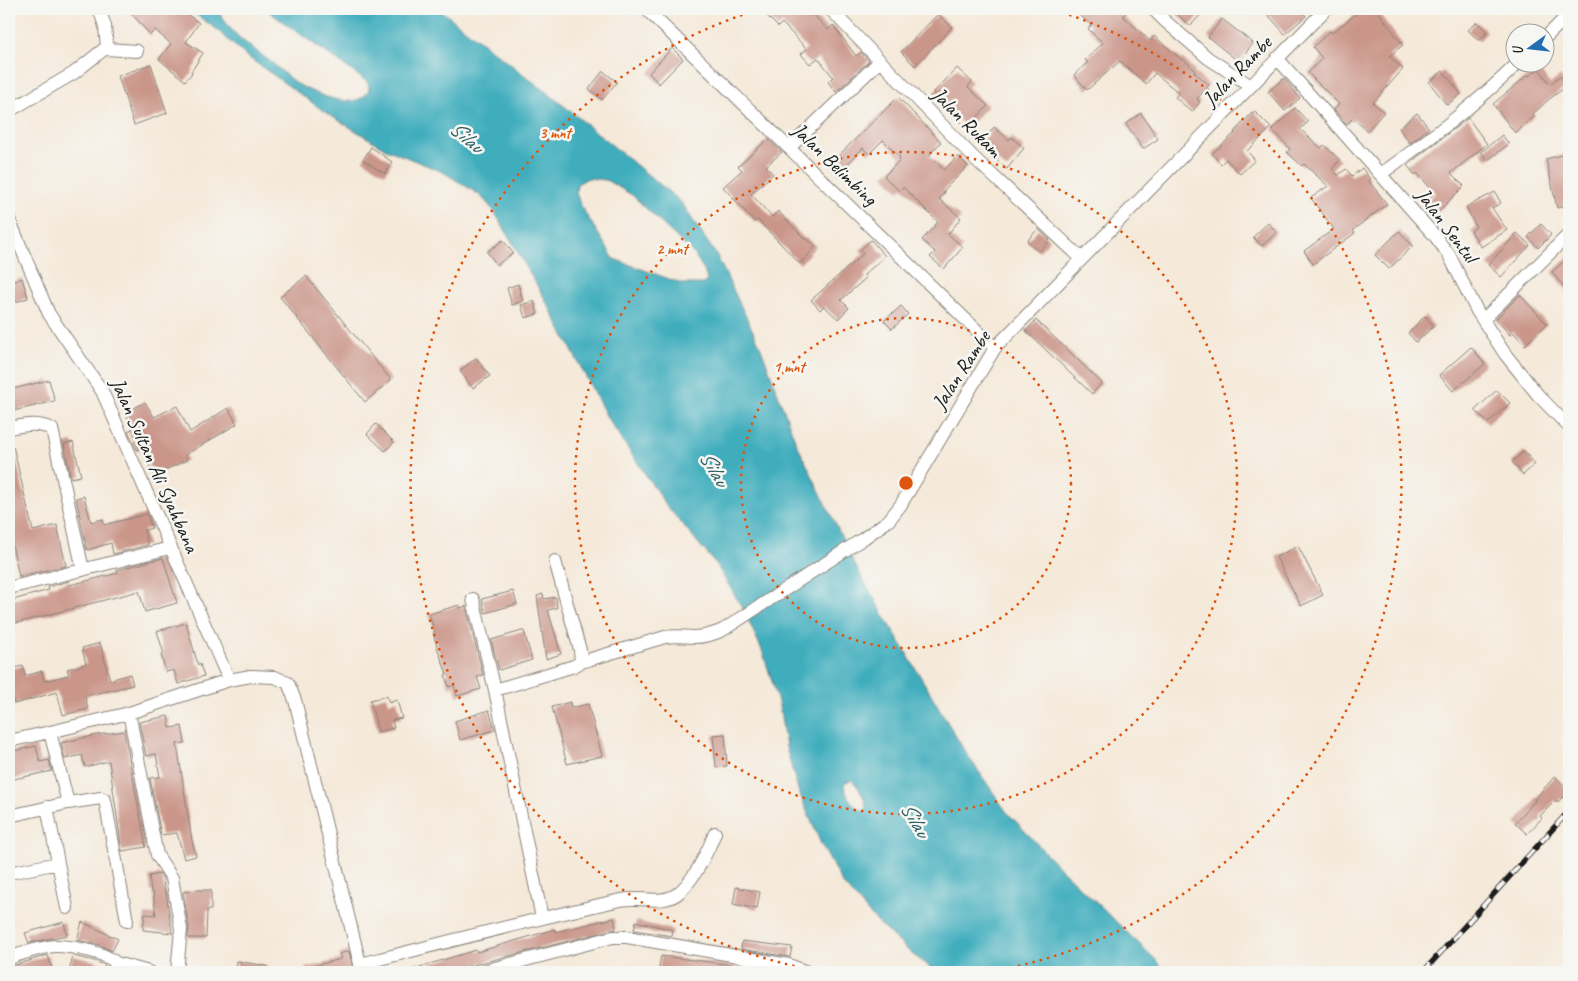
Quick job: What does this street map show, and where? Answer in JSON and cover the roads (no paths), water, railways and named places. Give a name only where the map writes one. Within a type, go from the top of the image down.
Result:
[{"type":"street","points":[[98,9],[105,26],[107,49]]},
{"type":"street","name":"Jalan Belimbing","points":[[646,9],[995,348]]},
{"type":"street","name":"Jalan Rukam","points":[[830,9],[973,158],[1081,258]]},
{"type":"street","points":[[1153,9],[1208,58],[1251,86]]},
{"type":"street","name":"Jalan Rambe","points":[[495,690],[665,637],[676,635],[696,637],[723,630],[889,520],[900,506],[995,348],[1326,9]]},
{"type":"street","points":[[1556,27],[1569,14]]},
{"type":"street","points":[[9,111],[74,73],[104,50],[137,50]]},
{"type":"street","name":"Jalan Sentul","points":[[1277,58],[1435,236],[1449,255],[1483,320],[1505,354],[1538,395],[1569,426]]},
{"type":"street","points":[[790,148],[880,61]]},
{"type":"street","points":[[1381,174],[1442,130],[1509,72]]},
{"type":"street","name":"Jalan Sultan Ali Syahbana","points":[[9,219],[49,314],[102,391],[229,680]]},
{"type":"street","points":[[1483,320],[1569,234]]},
{"type":"street","points":[[9,428],[32,423],[42,424],[52,429],[83,570]]},
{"type":"street","points":[[9,588],[170,548]]},
{"type":"street","points":[[556,561],[580,650],[581,662]]},
{"type":"street","points":[[473,599],[495,690],[542,918]]},
{"type":"street","points":[[9,741],[129,713],[229,680],[251,676],[275,676],[288,683],[295,700],[361,968],[542,918],[627,899],[666,899],[676,894],[686,884],[706,857],[715,834]]},
{"type":"street","points":[[129,713],[157,855],[172,878],[181,929],[177,972]]},
{"type":"street","points":[[50,732],[68,803]]},
{"type":"street","points":[[9,816],[68,803],[101,798],[105,800],[127,921]]},
{"type":"street","points":[[47,807],[67,908]]},
{"type":"street","points":[[9,873],[58,863]]},
{"type":"street","points":[[480,972],[613,937],[628,937],[789,965],[807,972]]},
{"type":"street","points":[[9,958],[58,946],[92,951],[112,959],[115,968],[149,972]]},
{"type":"water","name":"Silau","points":[[188,9],[216,9],[239,37],[297,84],[334,99],[352,101],[360,99],[366,94],[369,88],[366,81],[265,9],[439,9],[563,105],[680,201],[717,256],[761,348],[795,440],[859,573],[964,750],[1006,811],[1060,868],[1157,961],[1166,972],[937,972],[912,954],[874,919],[842,883],[821,844],[798,790],[786,747],[779,706],[772,681],[762,650],[743,609],[716,564],[666,505],[608,419],[545,299],[494,211],[480,195],[443,172],[386,149],[328,114],[245,55],[215,28]],"holes":[[[588,178],[606,180],[632,195],[695,255],[704,270],[707,280],[703,284],[683,284],[614,259],[582,208],[576,193],[577,184]],[[852,780],[862,794],[866,810],[863,811],[856,807],[848,796],[844,784]]]},
{"type":"railway","points":[[1423,972],[1569,811]]}]
